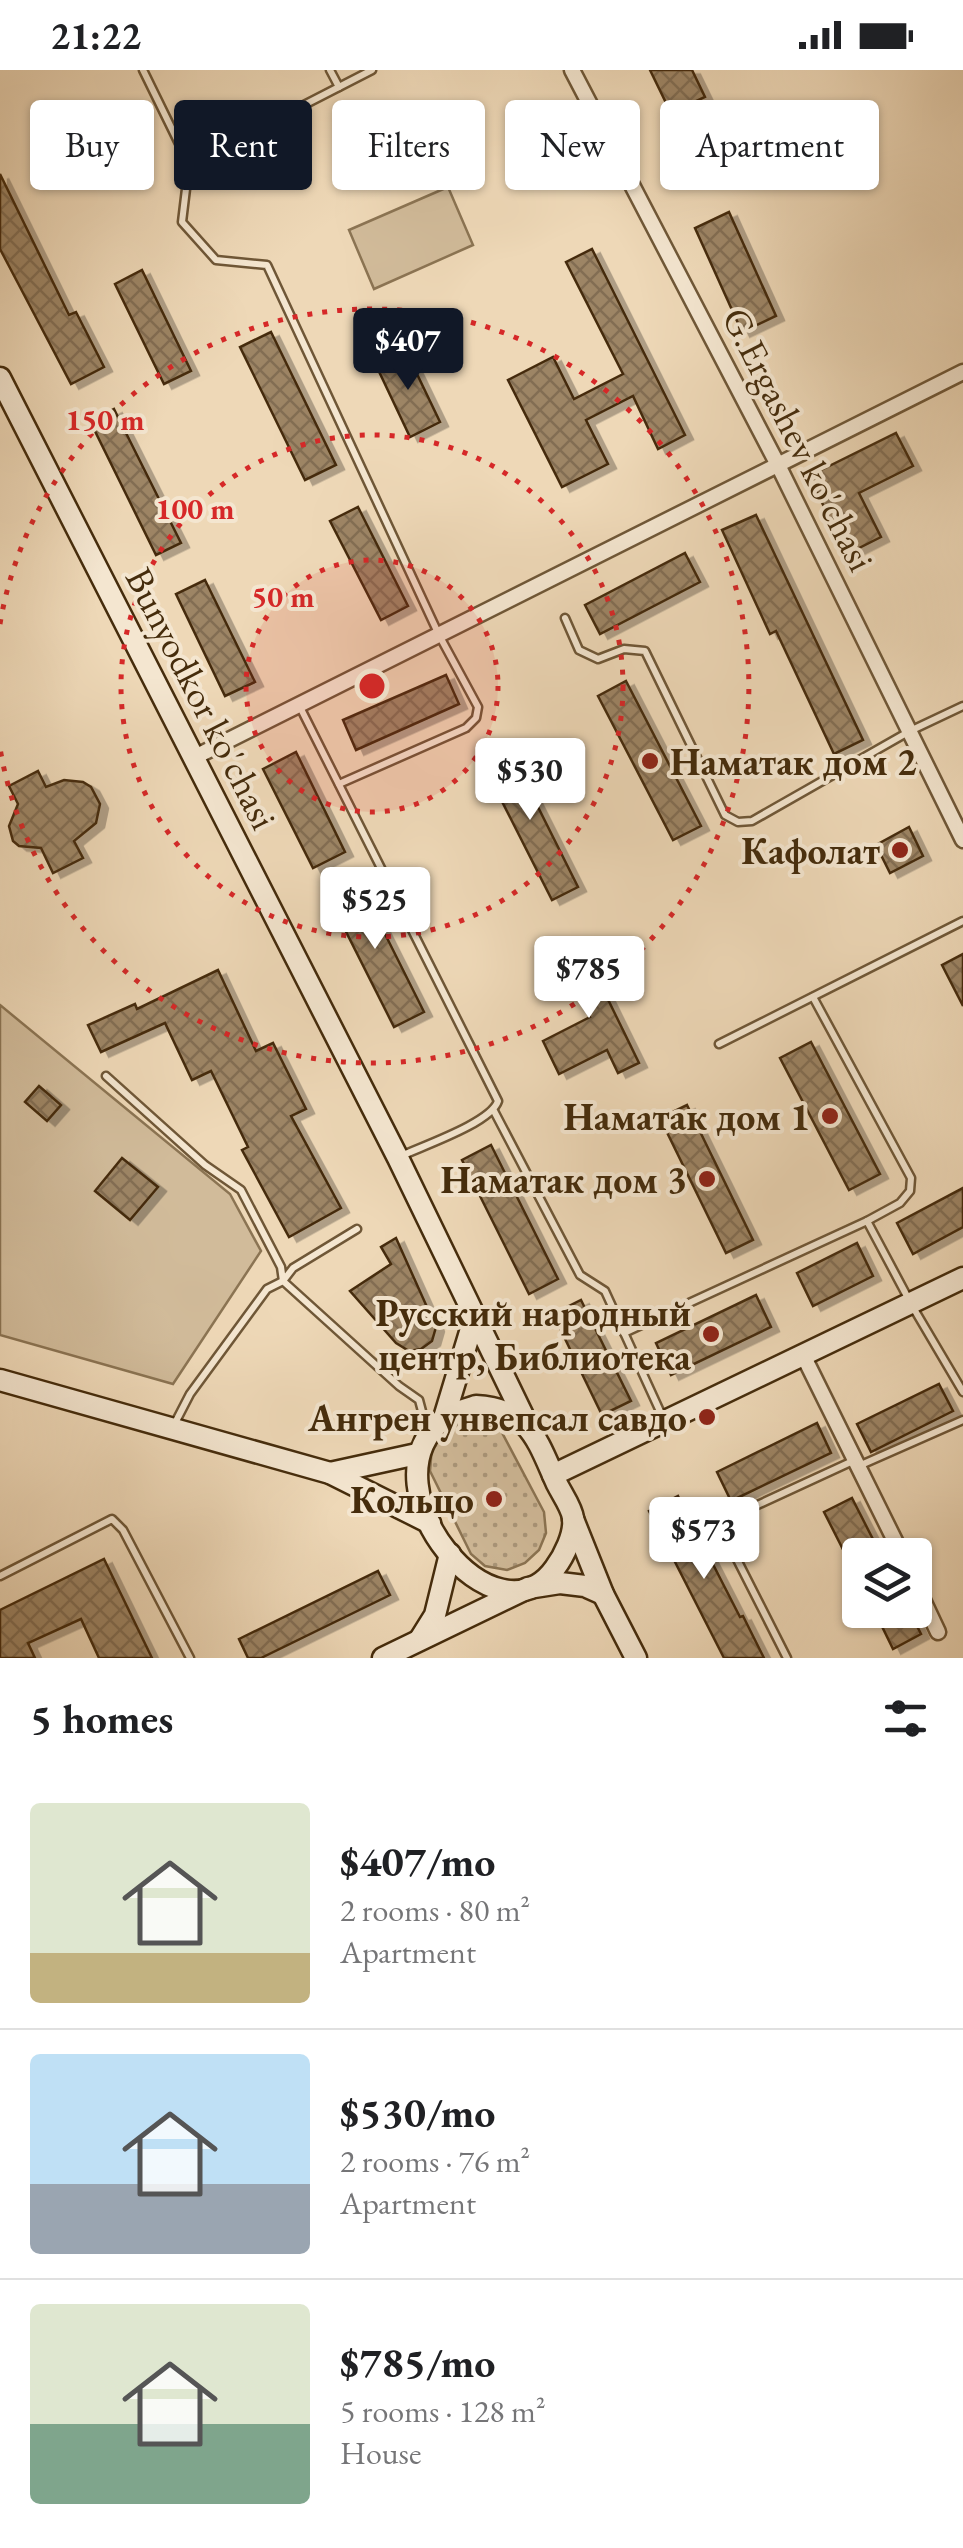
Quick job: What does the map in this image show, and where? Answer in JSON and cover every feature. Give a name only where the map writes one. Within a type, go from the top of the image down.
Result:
[{"type":"main road","name":"Bunyodkor ko'chasi","points":[[0,378],[398,1158],[530,1428]]},
{"type":"main road","points":[[553,1475],[963,1278]]},
{"type":"main road","points":[[444,1418],[474,1319]]},
{"type":"main road","points":[[0,1380],[330,1473],[430,1523]]},
{"type":"main road","points":[[603,1594],[585,1586],[560,1583],[498,1590],[462,1571],[430,1523],[416,1484],[417,1454],[444,1418],[476,1406],[500,1408],[530,1428],[573,1518],[603,1594],[636,1658]]},
{"type":"main road","points":[[330,1473],[417,1454]]},
{"type":"main road","points":[[383,1658],[546,1579],[569,1542],[573,1518]]},
{"type":"main road","points":[[419,1640],[436,1615],[450,1554]]},
{"type":"street","name":"G.Ergashev ko'chasi","points":[[572,70],[778,465],[963,840]]},
{"type":"street","points":[[192,758],[963,372]]},
{"type":"street","points":[[804,1355],[894,1538]]},
{"type":"street","points":[[932,1619],[938,1632]]},
{"type":"lane","points":[[143,70],[174,133]]},
{"type":"lane","points":[[330,70],[339,87]]},
{"type":"lane","points":[[312,101],[372,70]]},
{"type":"lane","points":[[186,190],[182,222],[216,260],[267,265],[439,635],[478,708],[476,718],[466,728],[339,784]]},
{"type":"lane","points":[[564,618],[579,650],[598,659],[624,649],[645,652],[725,816],[738,822],[752,821],[910,731],[963,706]]},
{"type":"lane","points":[[299,705],[496,1096],[494,1111],[398,1158]]},
{"type":"lane","points":[[719,1044],[963,922]]},
{"type":"lane","points":[[624,1333],[867,1222],[900,1202],[910,1191],[910,1178],[814,997]]},
{"type":"lane","points":[[106,1076],[205,1165],[242,1190],[283,1281],[398,1386],[419,1400],[428,1435]]},
{"type":"lane","points":[[494,1111],[580,1276],[605,1291],[665,1421]]},
{"type":"lane","points":[[867,1222],[963,1392]]},
{"type":"lane","points":[[172,1428],[190,1394],[267,1289],[283,1281],[293,1268],[357,1229]]},
{"type":"lane","points":[[787,1658],[720,1526],[726,1519],[963,1420]]},
{"type":"lane","points":[[0,1576],[112,1520],[124,1530],[190,1658]]},
{"type":"shaded area","points":[[441,190],[449,190],[473,245],[374,289],[349,230]]},
{"type":"shaded area","points":[[0,1005],[230,1194],[261,1251],[173,1384],[0,1335]]},
{"type":"shaded area","points":[[480,1420],[499,1427],[544,1512],[546,1533],[539,1550],[525,1563],[507,1570],[485,1566],[471,1554],[430,1471],[432,1446],[445,1428],[460,1421]]},
{"type":"building","points":[[650,70],[692,70],[705,97],[665,100]]},
{"type":"building","points":[[0,174],[69,315],[76,312],[104,367],[71,384],[0,249]]},
{"type":"building","points":[[729,212],[776,316],[742,332],[695,228]]},
{"type":"building","points":[[592,249],[685,435],[658,449],[633,396],[586,420],[608,464],[562,487],[508,380],[553,357],[574,399],[623,374],[566,262]]},
{"type":"building","points":[[142,270],[191,371],[164,384],[115,284]]},
{"type":"building","points":[[271,332],[336,465],[305,480],[240,347]]},
{"type":"building","points":[[405,349],[440,422],[410,437],[375,363]]},
{"type":"building","points":[[114,409],[181,543],[156,555],[90,421]]},
{"type":"building","points":[[896,433],[913,466],[859,493],[881,537],[847,554],[809,476]]},
{"type":"building","points":[[358,507],[408,606],[381,620],[330,521]]},
{"type":"building","points":[[756,515],[863,740],[834,754],[776,631],[770,634],[722,530]]},
{"type":"building","points":[[685,553],[700,582],[600,634],[585,605]]},
{"type":"building","points":[[205,580],[255,682],[225,696],[176,594]]},
{"type":"building","points":[[446,675],[459,704],[356,750],[343,720]]},
{"type":"building","name":"Наматак дом 2","points":[[626,681],[701,826],[673,840],[598,696]]},
{"type":"building","points":[[508,747],[578,887],[552,900],[481,760]]},
{"type":"building","points":[[296,752],[345,852],[313,868],[263,769]]},
{"type":"building","points":[[38,771],[46,787],[64,780],[83,782],[91,787],[100,804],[96,823],[74,841],[83,858],[53,873],[41,848],[19,846],[13,841],[9,826],[18,804],[9,786]]},
{"type":"building","name":"Кафолат","points":[[909,827],[923,856],[890,873],[876,845]]},
{"type":"building","points":[[356,876],[424,1012],[394,1027],[326,892]]},
{"type":"building","points":[[579,940],[639,1063],[618,1073],[607,1050],[559,1074],[543,1041],[590,1017],[558,950]]},
{"type":"building","points":[[963,954],[963,1006],[942,965]]},
{"type":"building","points":[[218,970],[256,1051],[273,1043],[306,1109],[291,1116],[341,1208],[289,1237],[242,1150],[248,1147],[211,1071],[192,1080],[165,1023],[101,1052],[88,1025],[135,1004],[137,1009]]},
{"type":"building","name":"Наматак дом 1","points":[[811,1042],[880,1174],[849,1190],[780,1058]]},
{"type":"building","points":[[39,1086],[61,1105],[47,1121],[25,1102]]},
{"type":"building","name":"Наматак дом 3","points":[[687,1105],[753,1240],[726,1253],[660,1118]]},
{"type":"building","points":[[491,1145],[558,1279],[529,1294],[462,1160]]},
{"type":"building","points":[[122,1158],[158,1187],[130,1220],[95,1191]]},
{"type":"building","points":[[963,1188],[963,1227],[913,1254],[897,1223]]},
{"type":"building","points":[[396,1238],[436,1327],[432,1341],[421,1349],[409,1351],[396,1343],[350,1291],[391,1264],[381,1247]]},
{"type":"building","points":[[857,1243],[873,1276],[813,1306],[797,1273]]},
{"type":"building","points":[[756,1295],[771,1327],[671,1375],[656,1343]]},
{"type":"building","points":[[581,1300],[631,1401],[602,1415],[553,1314]]},
{"type":"building","points":[[939,1384],[953,1411],[871,1452],[857,1424]]},
{"type":"building","points":[[817,1423],[831,1453],[731,1501],[717,1472]]},
{"type":"building","points":[[678,1496],[764,1658],[724,1658],[649,1511]]},
{"type":"building","points":[[852,1498],[872,1538],[842,1538],[842,1548],[824,1512]]},
{"type":"building","points":[[104,1559],[152,1658],[99,1658],[81,1619],[28,1643],[35,1658],[0,1658],[0,1610]]},
{"type":"building","points":[[378,1571],[390,1595],[261,1658],[248,1658],[239,1639]]},
{"type":"building","points":[[883,1628],[918,1628],[921,1634],[893,1649]]},
{"type":"place","name":"Наматак дом 2","points":[[650,761]]},
{"type":"place","name":"Кафолат","points":[[900,850]]},
{"type":"place","name":"Наматак дом 1","points":[[830,1116]]},
{"type":"place","name":"Наматак дом 3","points":[[707,1179]]},
{"type":"place","name":"Русский народный центр, Библиотека","points":[[711,1334]]},
{"type":"place","name":"Ангрен унвепсал савдо","points":[[707,1417]]},
{"type":"place","name":"Кольцо","points":[[494,1499]]}]
